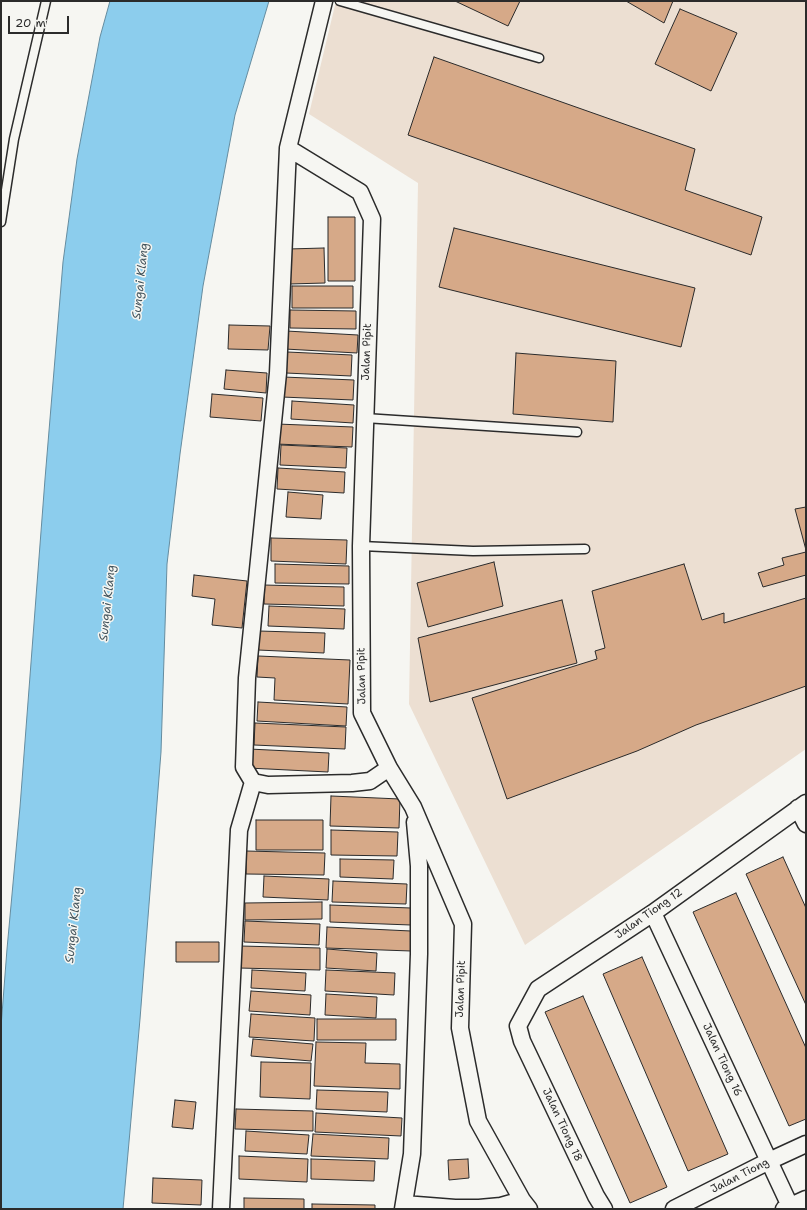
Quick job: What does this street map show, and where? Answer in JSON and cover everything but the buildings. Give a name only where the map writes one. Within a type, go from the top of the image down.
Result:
[{"type":"street","points":[[221,1209],[239,830],[253,782],[244,767],[247,678],[278,373],[288,148],[324,1]]},
{"type":"street","name":"Jalan Pipit","points":[[288,148],[360,192],[372,219],[361,546],[362,713],[389,768],[413,807],[462,924],[460,1028],[478,1121],[525,1205]]},
{"type":"street","points":[[253,782],[268,785],[352,783],[370,780],[389,768]]},
{"type":"street","points":[[802,806],[806,824]]},
{"type":"street","name":"Jalan Tiong 12","points":[[522,1041],[518,1026],[538,989],[653,913],[802,806]]},
{"type":"street","points":[[413,807],[419,866],[419,954],[412,1154],[404,1207],[479,1208],[525,1205]]},
{"type":"street","name":"Jalan Tiong 16","points":[[653,913],[769,1161],[787,1208]]},
{"type":"street","name":"Jalan Tiong 18","points":[[522,1041],[596,1196],[604,1209]]},
{"type":"street","name":"Jalan Tiong","points":[[674,1209],[806,1144]]},
{"type":"street","points":[[787,1208],[806,1199]]},
{"type":"lane","points":[[1,222],[14,139],[46,1]]},
{"type":"lane","points":[[340,1],[539,58]]},
{"type":"lane","points":[[365,418],[577,432]]},
{"type":"lane","points":[[361,546],[473,551],[585,549]]},
{"type":"shaded area","points":[[336,1],[806,1],[806,749],[525,945],[409,704],[418,183],[309,114]]},
{"type":"water","name":"Sungai Klang","points":[[110,1],[269,1],[235,115],[203,286],[180,454],[167,564],[161,752],[123,1209],[1,1209],[1,1027],[63,262],[77,159],[100,37]]}]
